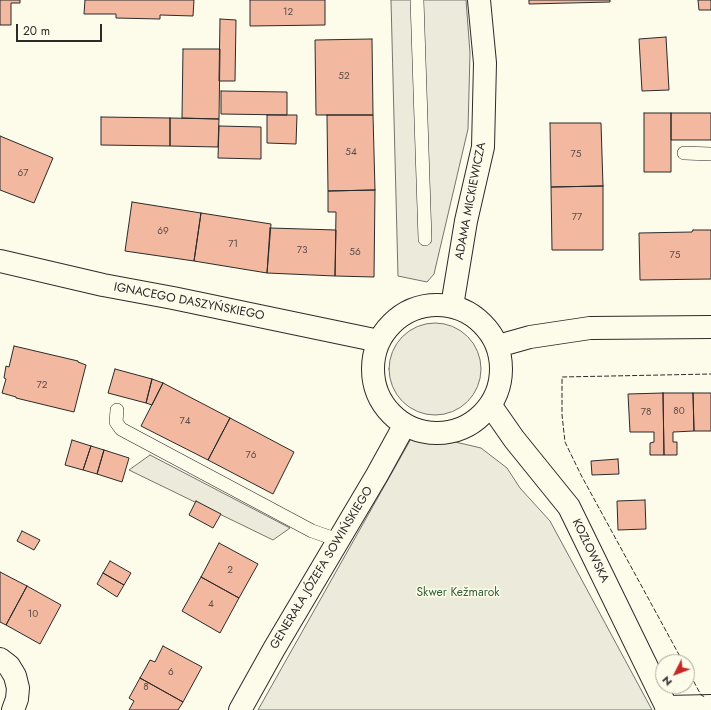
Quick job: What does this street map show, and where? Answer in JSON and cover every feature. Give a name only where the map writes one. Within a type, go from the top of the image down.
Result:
[{"type":"street","name":"ADAMA MICKIEWICZA","points":[[452,306],[466,221],[483,147],[485,63],[479,0]]},
{"type":"street","name":"IGNACEGO DASZYŃSKIEGO","points":[[0,261],[103,285],[379,341]]},
{"type":"street","points":[[430,305],[452,306],[471,314],[487,328],[498,346],[502,367],[499,387],[491,406],[477,421],[458,431],[438,434],[417,431],[404,426],[386,409],[377,394],[372,376],[373,358],[379,341],[391,323],[409,311],[430,305]]},
{"type":"street","points":[[498,346],[530,337],[590,328],[711,327]]},
{"type":"street","name":"KOZŁOWSKA","points":[[491,406],[514,439],[569,507],[667,708]]},
{"type":"street","name":"GENERAŁA JÓZEFA SOWIŃSKIEGO","points":[[240,710],[274,649],[380,470],[404,426]]},
{"type":"street","points":[[0,659],[9,666],[15,676],[18,688],[17,699],[13,710]]},
{"type":"street","points":[[667,708],[711,706]]},
{"type":"lane","points":[[417,0],[425,239]]},
{"type":"lane","points":[[684,153],[711,154]]},
{"type":"lane","points":[[117,410],[116,422],[121,429],[312,531],[338,540]]},
{"type":"green space","points":[[391,0],[466,0],[470,53],[468,129],[434,274],[427,282],[398,276]]},
{"type":"green space","points":[[435,323],[453,327],[467,337],[477,351],[481,369],[477,387],[467,401],[453,411],[435,415],[417,411],[403,401],[393,387],[389,369],[393,351],[403,337],[417,327]]},
{"type":"green space","name":"Skwer Kežmarok","points":[[412,437],[451,441],[481,448],[507,468],[520,488],[550,521],[652,710],[258,710]]},
{"type":"shaded area","points":[[150,455],[290,528],[273,540],[129,470]]},
{"type":"building","points":[[0,0],[20,0],[20,3],[11,3],[11,25],[0,25]]},
{"type":"building","points":[[85,0],[194,0],[193,16],[160,15],[160,19],[116,18],[116,14],[84,14]]},
{"type":"building","points":[[250,0],[325,0],[325,25],[250,26]]},
{"type":"building","points":[[529,0],[610,0],[610,2],[529,4]]},
{"type":"building","points":[[698,0],[711,0],[711,10],[699,10]]},
{"type":"building","points":[[220,19],[236,20],[235,81],[219,81]]},
{"type":"building","points":[[666,37],[669,90],[642,91],[639,39]]},
{"type":"building","points":[[372,39],[373,115],[316,115],[315,40]]},
{"type":"building","points":[[183,49],[220,49],[219,119],[182,118]]},
{"type":"building","points":[[221,91],[287,92],[287,115],[221,114]]},
{"type":"building","points":[[644,113],[671,113],[671,172],[644,172]]},
{"type":"building","points":[[671,113],[711,113],[711,140],[671,140]]},
{"type":"building","points":[[267,115],[297,115],[296,144],[267,143]]},
{"type":"building","points":[[327,115],[373,115],[375,190],[328,191]]},
{"type":"building","points":[[101,117],[170,118],[170,146],[101,145]]},
{"type":"building","points":[[170,118],[219,119],[218,147],[170,146]]},
{"type":"building","points":[[550,123],[601,123],[603,186],[551,187]]},
{"type":"building","points":[[219,126],[261,127],[261,159],[218,158]]},
{"type":"building","points":[[0,136],[53,158],[34,203],[0,190]]},
{"type":"building","points":[[603,186],[603,250],[552,250],[551,187]]},
{"type":"building","points":[[375,190],[374,277],[335,276],[336,212],[328,212],[328,191]]},
{"type":"building","points":[[132,202],[201,213],[194,261],[125,251]]},
{"type":"building","points":[[201,213],[271,224],[267,273],[194,261]]},
{"type":"building","points":[[270,228],[336,230],[335,276],[267,273]]},
{"type":"building","points":[[693,230],[711,230],[711,279],[640,280],[639,233],[692,232]]},
{"type":"building","points":[[14,346],[78,361],[86,365],[74,412],[16,398],[2,393],[6,379],[4,378],[6,366],[9,367]]},
{"type":"building","points":[[115,369],[152,379],[146,403],[108,393]]},
{"type":"building","points":[[152,379],[163,383],[152,405],[146,403]]},
{"type":"building","points":[[163,383],[230,418],[208,460],[141,426]]},
{"type":"building","points":[[663,393],[693,393],[694,431],[673,432],[673,442],[677,442],[677,455],[664,455]]},
{"type":"building","points":[[663,393],[664,455],[650,455],[650,443],[654,442],[654,432],[630,432],[628,394]]},
{"type":"building","points":[[693,393],[711,393],[711,431],[694,431]]},
{"type":"building","points":[[230,418],[294,452],[273,494],[208,460]]},
{"type":"building","points":[[72,440],[91,446],[83,470],[65,465]]},
{"type":"building","points":[[91,446],[104,450],[97,474],[83,470]]},
{"type":"building","points":[[104,450],[129,458],[122,482],[97,474]]},
{"type":"building","points":[[618,459],[619,474],[592,475],[591,461]]},
{"type":"building","points":[[645,500],[646,529],[618,530],[617,501]]},
{"type":"building","points":[[196,501],[221,514],[213,528],[189,515]]},
{"type":"building","points":[[22,531],[40,540],[34,550],[17,541]]},
{"type":"building","points":[[219,543],[258,564],[239,598],[201,577]]},
{"type":"building","points":[[110,561],[131,573],[124,585],[103,573]]},
{"type":"building","points":[[0,572],[27,586],[6,625],[0,622]]},
{"type":"building","points":[[103,573],[124,585],[117,597],[97,584]]},
{"type":"building","points":[[201,577],[239,598],[220,633],[182,611]]},
{"type":"building","points":[[27,586],[61,605],[40,644],[6,625]]},
{"type":"building","points":[[163,646],[202,667],[183,702],[140,678],[150,660],[155,662]]},
{"type":"building","points":[[140,678],[183,702],[178,710],[129,710],[134,701],[129,698]]},
{"type":"fence","points":[[679,654],[581,475],[565,442],[562,415],[562,377],[711,374]]},
{"type":"fence","points":[[695,684],[701,695],[705,697]]}]
